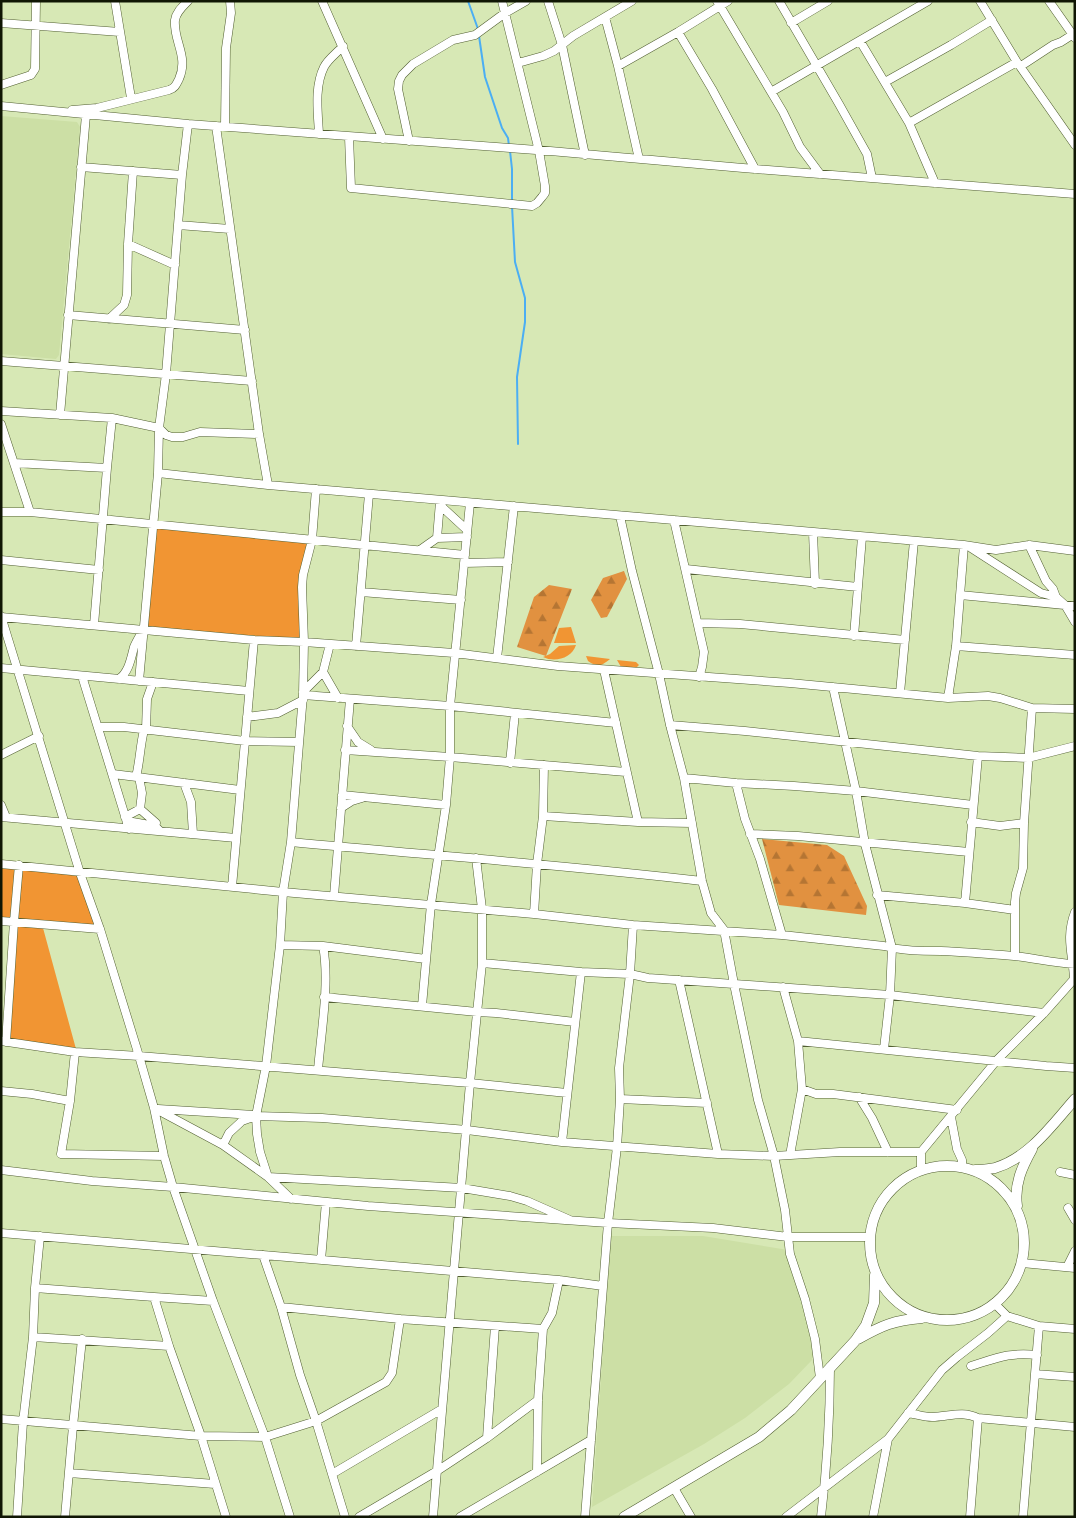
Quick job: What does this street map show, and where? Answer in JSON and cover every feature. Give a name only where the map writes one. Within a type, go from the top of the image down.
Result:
[{"type":"street","points":[[1,85],[31,75],[35,69],[36,1]]},
{"type":"street","points":[[115,1],[131,98]]},
{"type":"street","points":[[58,112],[97,108],[175,87],[183,65],[175,20],[178,12],[188,1]]},
{"type":"street","points":[[230,1],[231,13],[226,48],[221,126],[230,229],[268,485]]},
{"type":"street","points":[[322,1],[383,139]]},
{"type":"street","points":[[349,137],[351,188],[532,206],[537,203],[545,193],[539,151],[502,1]]},
{"type":"street","points":[[409,141],[398,89],[402,75],[421,59],[453,40],[476,34],[505,13],[526,1]]},
{"type":"street","points":[[548,1],[562,45],[585,155]]},
{"type":"street","points":[[518,63],[554,51],[632,1]]},
{"type":"street","points":[[618,66],[678,32],[719,4],[728,1]]},
{"type":"street","points":[[779,1],[866,154],[872,178]]},
{"type":"street","points":[[791,23],[828,1]]},
{"type":"street","points":[[771,92],[928,1]]},
{"type":"street","points":[[980,1],[1019,64],[1075,146]]},
{"type":"street","points":[[909,123],[1074,35],[1049,1]]},
{"type":"street","points":[[719,4],[771,92],[800,147],[820,174]]},
{"type":"street","points":[[605,17],[639,160]]},
{"type":"street","points":[[885,82],[992,20]]},
{"type":"street","points":[[1,23],[120,32]]},
{"type":"street","points":[[678,32],[755,169]]},
{"type":"street","points":[[860,41],[909,123],[935,183]]},
{"type":"street","points":[[319,134],[319,83],[324,67],[343,46]]},
{"type":"street","points":[[1,106],[188,124],[1075,194]]},
{"type":"street","points":[[60,415],[86,115]]},
{"type":"street","points":[[139,681],[158,473],[159,428],[166,374],[182,175],[188,124]]},
{"type":"street","points":[[81,166],[182,175]]},
{"type":"street","points":[[110,319],[122,307],[127,295],[133,171]]},
{"type":"street","points":[[178,225],[230,229]]},
{"type":"street","points":[[128,244],[175,266]]},
{"type":"street","points":[[68,315],[244,330]]},
{"type":"street","points":[[1,361],[252,381]]},
{"type":"street","points":[[1,411],[112,418],[159,428],[166,435],[172,437],[184,437],[200,432],[260,434]]},
{"type":"street","points":[[94,626],[112,418]]},
{"type":"street","points":[[1,424],[30,512]]},
{"type":"street","points":[[14,463],[107,468]]},
{"type":"street","points":[[158,473],[268,485],[862,536],[996,550],[1029,545],[1075,551]]},
{"type":"street","points":[[268,1177],[260,1152],[256,1116],[266,1066],[291,842],[303,696],[302,587],[303,575],[312,540],[316,489]]},
{"type":"street","points":[[356,646],[369,494]]},
{"type":"street","points":[[440,500],[442,507],[467,534]]},
{"type":"street","points":[[437,538],[440,500]]},
{"type":"street","points":[[422,1006],[432,904],[446,805],[454,653],[470,502]]},
{"type":"street","points":[[497,658],[514,506]]},
{"type":"street","points":[[1,512],[30,512],[365,544],[420,550],[465,559],[508,562]]},
{"type":"street","points":[[620,516],[684,778],[702,881],[711,913],[724,930],[758,1100],[774,1156],[787,1218],[790,1254],[814,1332],[820,1378]]},
{"type":"street","points":[[674,520],[704,652],[699,677]]},
{"type":"street","points":[[812,532],[815,584]]},
{"type":"street","points":[[420,550],[437,538],[467,534]]},
{"type":"street","points":[[854,636],[862,536]]},
{"type":"street","points":[[900,693],[914,541]]},
{"type":"street","points":[[1029,545],[1046,581],[1053,589],[1056,597]]},
{"type":"street","points":[[948,698],[956,646],[966,546]]},
{"type":"street","points":[[966,546],[1041,592],[1056,597],[1065,605],[1075,622]]},
{"type":"street","points":[[1,560],[99,570]]},
{"type":"street","points":[[686,569],[858,588]]},
{"type":"street","points":[[360,592],[461,600]]},
{"type":"street","points":[[960,596],[1075,606]]},
{"type":"street","points":[[290,1517],[265,1437],[213,1301],[173,1188],[154,1108],[139,1056],[1,617],[254,640],[454,653],[558,666],[790,683],[948,698],[988,696],[1032,708],[1075,709]]},
{"type":"street","points":[[698,623],[740,624],[905,640]]},
{"type":"street","points":[[119,679],[124,675],[134,645],[143,630]]},
{"type":"street","points":[[232,887],[254,640]]},
{"type":"street","points":[[247,717],[278,713],[303,696],[323,672],[330,644]]},
{"type":"street","points":[[956,646],[1075,655]]},
{"type":"street","points":[[1,668],[249,691]]},
{"type":"street","points":[[604,670],[638,822]]},
{"type":"street","points":[[323,672],[338,698]]},
{"type":"street","points":[[82,676],[127,822]]},
{"type":"street","points":[[127,822],[140,809],[142,793],[137,777],[138,766],[140,747],[145,730],[147,699],[153,682]]},
{"type":"street","points":[[832,688],[856,791],[865,844],[892,948],[890,995],[884,1049]]},
{"type":"street","points":[[303,696],[450,706],[616,723]]},
{"type":"street","points":[[334,896],[350,699]]},
{"type":"street","points":[[1015,956],[1016,892],[1023,868],[1032,708]]},
{"type":"street","points":[[510,763],[515,713]]},
{"type":"street","points":[[670,725],[978,756],[1028,758],[1075,746]]},
{"type":"street","points":[[347,726],[358,742],[369,750],[378,752]]},
{"type":"street","points":[[98,727],[124,727],[244,741],[299,742]]},
{"type":"street","points":[[1,755],[39,736]]},
{"type":"street","points":[[345,750],[626,772]]},
{"type":"street","points":[[965,903],[972,805],[978,756]]},
{"type":"street","points":[[534,914],[543,816],[544,765]]},
{"type":"street","points":[[113,774],[240,790]]},
{"type":"street","points":[[684,778],[856,791],[972,805]]},
{"type":"street","points":[[184,783],[191,802],[194,834]]},
{"type":"street","points":[[736,783],[740,805],[760,859],[782,935]]},
{"type":"street","points":[[342,795],[446,805]]},
{"type":"street","points":[[341,808],[352,801],[365,797]]},
{"type":"street","points":[[1,805],[3,817],[65,824],[127,822],[158,829],[236,838]]},
{"type":"street","points":[[140,809],[156,823],[158,829]]},
{"type":"street","points":[[543,816],[638,822],[692,823]]},
{"type":"street","points":[[971,822],[1000,826],[1024,824]]},
{"type":"street","points":[[750,834],[798,836],[865,844],[969,852]]},
{"type":"street","points":[[291,842],[609,870],[702,881]]},
{"type":"street","points":[[433,1517],[482,963],[482,909],[476,858]]},
{"type":"street","points":[[1,864],[284,892],[432,904],[633,925],[724,930],[846,941],[910,951],[943,951],[1015,956],[1074,964]]},
{"type":"street","points":[[19,865],[4,1041],[75,1052],[318,1070],[567,1093]]},
{"type":"street","points":[[877,895],[965,903],[1015,910]]},
{"type":"street","points":[[921,1170],[921,1152],[997,1060],[1044,1013],[1074,979],[1074,964],[1069,931],[1075,912]]},
{"type":"street","points":[[1,921],[100,929]]},
{"type":"street","points":[[585,1517],[608,1223],[617,1147],[620,1099],[619,1068],[630,974],[633,925]]},
{"type":"street","points":[[280,945],[323,946],[426,959]]},
{"type":"street","points":[[318,1070],[324,997],[325,962],[323,946]]},
{"type":"street","points":[[482,963],[581,972],[630,974],[648,978],[890,995],[1044,1013]]},
{"type":"street","points":[[562,1142],[581,972]]},
{"type":"street","points":[[679,980],[718,1154]]},
{"type":"street","points":[[784,987],[798,1041],[802,1089],[790,1155]]},
{"type":"street","points":[[324,997],[575,1022]]},
{"type":"street","points":[[798,1041],[1075,1068]]},
{"type":"street","points":[[75,1052],[70,1101],[61,1154],[164,1156]]},
{"type":"street","points":[[802,1089],[816,1094],[833,1094],[957,1110]]},
{"type":"street","points":[[1,1091],[70,1101]]},
{"type":"street","points":[[859,1097],[872,1118],[888,1152]]},
{"type":"street","points":[[620,1099],[707,1103]]},
{"type":"street","points":[[974,1170],[993,1168],[1014,1160],[1036,1143],[1075,1100]]},
{"type":"street","points":[[154,1108],[256,1116],[322,1118],[467,1130],[562,1142],[718,1154],[774,1156],[840,1152],[921,1152]]},
{"type":"street","points":[[154,1108],[223,1145],[268,1177],[291,1198]]},
{"type":"street","points":[[223,1145],[228,1133],[242,1122],[256,1116]]},
{"type":"street","points":[[951,1117],[957,1149],[962,1160],[962,1167]]},
{"type":"street","points":[[1017,1209],[1017,1180],[1036,1143]]},
{"type":"street","points":[[937,1166],[962,1167],[986,1176],[999,1185],[1010,1197],[1022,1222],[1024,1250],[1022,1264],[1014,1282],[1002,1298],[975,1315],[949,1320],[926,1317],[912,1312],[896,1302],[883,1287],[875,1271],[870,1254],[869,1237],[873,1220],[880,1204],[890,1190],[910,1175],[937,1166]]},
{"type":"street","points":[[1,1170],[92,1181],[368,1206],[608,1223],[713,1228],[788,1236],[869,1237]]},
{"type":"street","points":[[1060,1172],[1075,1175]]},
{"type":"street","points":[[268,1177],[462,1188],[527,1200],[570,1220]]},
{"type":"street","points":[[321,1260],[326,1202]]},
{"type":"street","points":[[1068,1208],[1075,1220]]},
{"type":"street","points":[[1,1233],[559,1280],[603,1286]]},
{"type":"street","points":[[17,1517],[23,1422],[33,1337],[40,1236]]},
{"type":"street","points":[[1022,1264],[1071,1268],[1075,1251]]},
{"type":"street","points":[[263,1255],[281,1307],[300,1375],[345,1517]]},
{"type":"street","points":[[624,1517],[759,1436],[791,1410],[855,1341],[866,1325],[874,1303],[875,1271]]},
{"type":"street","points":[[537,1472],[538,1400],[544,1329],[552,1313],[559,1280]]},
{"type":"street","points":[[35,1288],[213,1301]]},
{"type":"street","points":[[154,1298],[169,1346],[202,1436],[226,1517]]},
{"type":"street","points":[[994,1303],[1007,1316],[1039,1326],[1075,1328]]},
{"type":"street","points":[[281,1307],[400,1319],[544,1329]]},
{"type":"street","points":[[786,1517],[888,1439],[942,1370],[988,1334],[1007,1316]]},
{"type":"street","points":[[855,1341],[883,1325],[898,1320],[926,1317]]},
{"type":"street","points":[[1,1419],[202,1436],[265,1437],[316,1421],[386,1382],[392,1373],[400,1319]]},
{"type":"street","points":[[487,1438],[495,1326]]},
{"type":"street","points":[[1023,1517],[1039,1326]]},
{"type":"street","points":[[33,1337],[169,1346]]},
{"type":"street","points":[[65,1517],[82,1339]]},
{"type":"street","points":[[971,1366],[1007,1355],[1037,1355]]},
{"type":"street","points":[[821,1517],[830,1398],[830,1367]]},
{"type":"street","points":[[1035,1374],[1075,1377]]},
{"type":"street","points":[[359,1517],[437,1472],[538,1400]]},
{"type":"street","points":[[332,1474],[442,1409]]},
{"type":"street","points":[[908,1413],[933,1417],[961,1414],[978,1418],[1075,1427]]},
{"type":"street","points":[[970,1517],[978,1418]]},
{"type":"street","points":[[873,1517],[888,1439]]},
{"type":"street","points":[[460,1517],[591,1440]]},
{"type":"street","points":[[69,1473],[215,1484]]},
{"type":"street","points":[[674,1488],[691,1517]]},
{"type":"shaded area","points":[[1,116],[77,122],[80,127],[59,355],[56,359],[1,354]]},
{"type":"shaded area","points":[[155,528],[308,542],[301,639],[145,628]]},
{"type":"shaded area","points":[[571,627],[576,643],[554,643],[559,628]]},
{"type":"shaded area","points":[[576,645],[571,653],[563,658],[548,659],[543,657],[559,646]]},
{"type":"shaded area","points":[[586,656],[610,659],[602,665],[594,665],[588,661]]},
{"type":"shaded area","points":[[617,660],[636,662],[639,665],[635,669],[621,667]]},
{"type":"shaded area","points":[[1,868],[16,869],[10,919],[1,918]]},
{"type":"shaded area","points":[[21,868],[78,876],[96,926],[16,920]]},
{"type":"shaded area","points":[[15,926],[43,928],[76,1049],[8,1039]]},
{"type":"shaded area","points":[[611,1236],[703,1236],[788,1250],[815,1342],[812,1360],[789,1384],[745,1418],[704,1444],[592,1507]]},
{"type":"green space","points":[[624,571],[627,579],[607,617],[601,618],[591,600],[603,578]]},
{"type":"green space","points":[[549,585],[572,589],[546,656],[517,647],[534,597]]},
{"type":"green space","points":[[762,839],[827,845],[844,856],[867,906],[866,915],[779,905]]},
{"type":"waterway","points":[[468,1],[478,29]]},
{"type":"waterway","points":[[479,36],[485,77],[502,128],[508,138],[509,146]]},
{"type":"waterway","points":[[510,151],[512,201]]},
{"type":"waterway","points":[[512,206],[515,262],[525,298],[525,322],[517,377],[518,444]]}]
